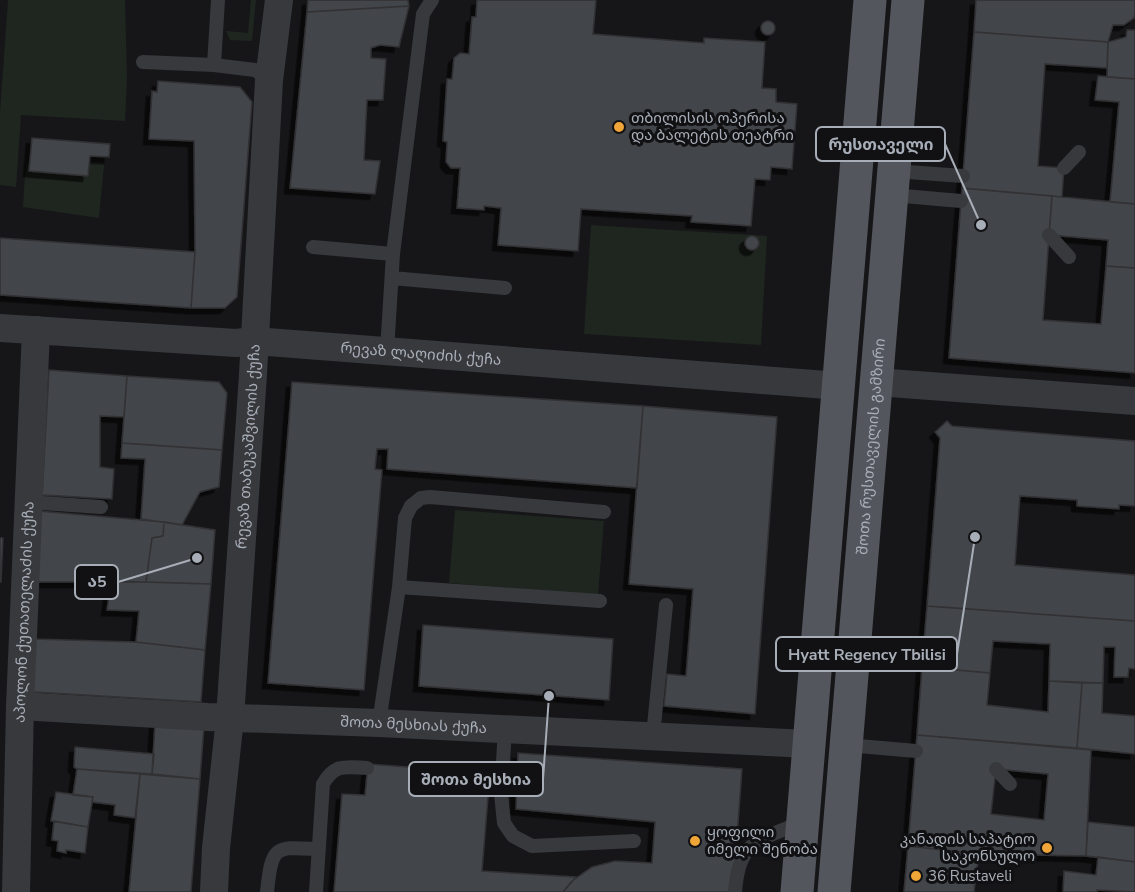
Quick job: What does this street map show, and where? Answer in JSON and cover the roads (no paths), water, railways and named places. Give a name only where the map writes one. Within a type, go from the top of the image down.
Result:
[{"type":"main road","points":[[797,892],[870,0]]},
{"type":"main road","name":"შოთა რუსთაველის გამზირი","points":[[834,892],[908,0]]},
{"type":"street","name":"რევაზ თაბუკაშვილის ქუჩა","points":[[214,892],[216,848],[230,718],[269,80],[279,0]]},
{"type":"street","name":"რევაზ ლაღიძის ქუჩა","points":[[0,328],[236,343],[254,341],[840,386]]},
{"type":"street","name":"აპოლონ ქუთათელაძის ქუჩა","points":[[16,892],[20,706],[33,486],[36,330]]},
{"type":"street","points":[[876,382],[1135,401]]},
{"type":"street","name":"შოთა მესხიას ქუჩა","points":[[20,706],[230,718],[809,744]]},
{"type":"lane","points":[[214,65],[218,0]]},
{"type":"lane","points":[[387,351],[393,254],[423,14],[432,0]]},
{"type":"lane","points":[[143,62],[214,65],[255,70],[269,80]]},
{"type":"lane","points":[[1064,168],[1079,152]]},
{"type":"lane","points":[[893,183],[963,176]]},
{"type":"lane","points":[[893,183],[961,201]]},
{"type":"lane","points":[[1049,235],[1068,257]]},
{"type":"lane","points":[[313,247],[393,254]]},
{"type":"lane","points":[[392,278],[505,288]]},
{"type":"lane","points":[[33,486],[101,507]]},
{"type":"lane","points":[[379,723],[399,587],[405,518],[411,506],[421,498],[430,497],[604,512]]},
{"type":"lane","points":[[399,587],[600,602]]},
{"type":"lane","points":[[653,736],[666,605]]},
{"type":"lane","points":[[505,729],[501,794],[504,823],[513,836],[532,846],[634,841]]},
{"type":"lane","points":[[847,745],[916,751]]},
{"type":"lane","points":[[316,892],[323,784],[329,774],[341,766],[367,768]]},
{"type":"lane","points":[[996,769],[1010,784]]},
{"type":"lane","points":[[735,892],[737,870],[742,856],[749,848],[803,821]]},
{"type":"lane","points":[[267,892],[272,861],[278,851],[285,848],[320,849]]},
{"type":"place","name":"თბილისის ოპერისა და ბალეტის თეატრი","points":[[619,127]]},
{"type":"place","name":"რუსთაველი","points":[[981,225]]},
{"type":"place","name":"Hyatt Regency Tbilisi","points":[[975,537]]},
{"type":"place","name":"ა5","points":[[197,558]]},
{"type":"place","name":"შოთა მესხია","points":[[549,696]]},
{"type":"place","name":"ყოფილი იმელი შენობა","points":[[695,841]]},
{"type":"place","name":"კანადის საპატიო საკონსულო","points":[[1047,848]]},
{"type":"place","name":"36 Rustaveli","points":[[916,876]]}]
